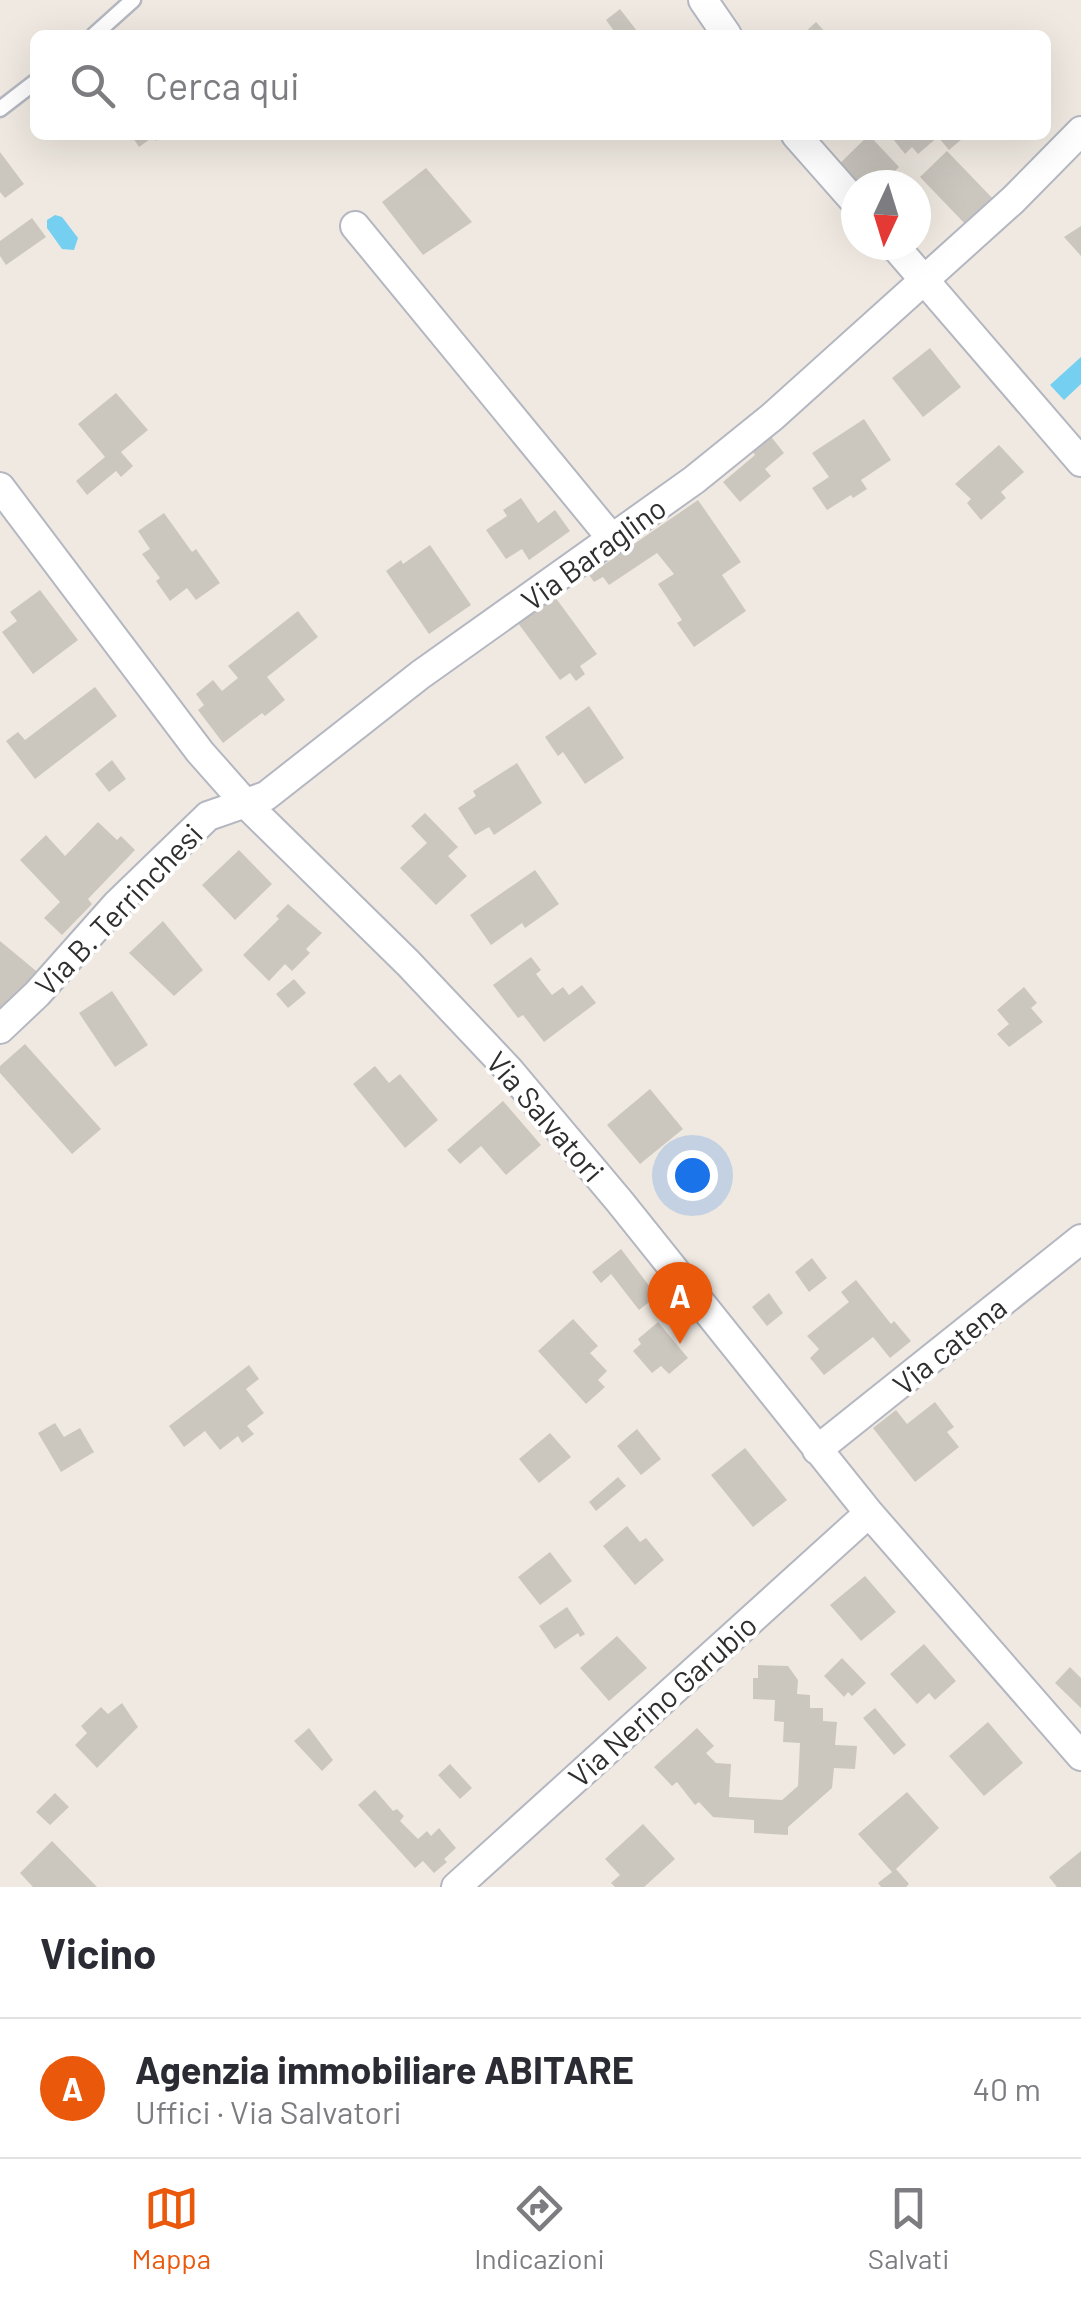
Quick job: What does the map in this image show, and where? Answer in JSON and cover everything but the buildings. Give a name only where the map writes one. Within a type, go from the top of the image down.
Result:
[{"type":"street","points":[[703,0],[724,30]]},
{"type":"street","name":"Via Baraglino","points":[[246,804],[266,796],[420,675],[613,540],[772,417],[1013,200],[1081,131]]},
{"type":"street","points":[[800,140],[841,186]]},
{"type":"street","points":[[355,226],[613,540]]},
{"type":"street","points":[[908,260],[1081,462]]},
{"type":"street","name":"Via Salvatori","points":[[0,487],[200,752],[246,804],[408,962],[508,1070],[620,1202],[869,1513],[1081,1756]]},
{"type":"street","name":"Via B. Terrinchesi","points":[[0,1029],[37,994],[116,904],[208,816],[246,804]]},
{"type":"street","name":"Via catena","points":[[817,1450],[1081,1239]]},
{"type":"street","name":"Via Nerino Garubio","points":[[456,1887],[869,1513]]},
{"type":"lane","points":[[100,30],[133,0]]},
{"type":"lane","points":[[0,109],[30,86]]},
{"type":"water","points":[[55,215],[62,217],[78,238],[74,250],[62,249],[47,228],[47,220]]},
{"type":"water","points":[[1081,357],[1081,384],[1064,400],[1050,385]]},
{"type":"place","name":"Agenzia immobiliare ABITARE","points":[[680,1344]]}]
